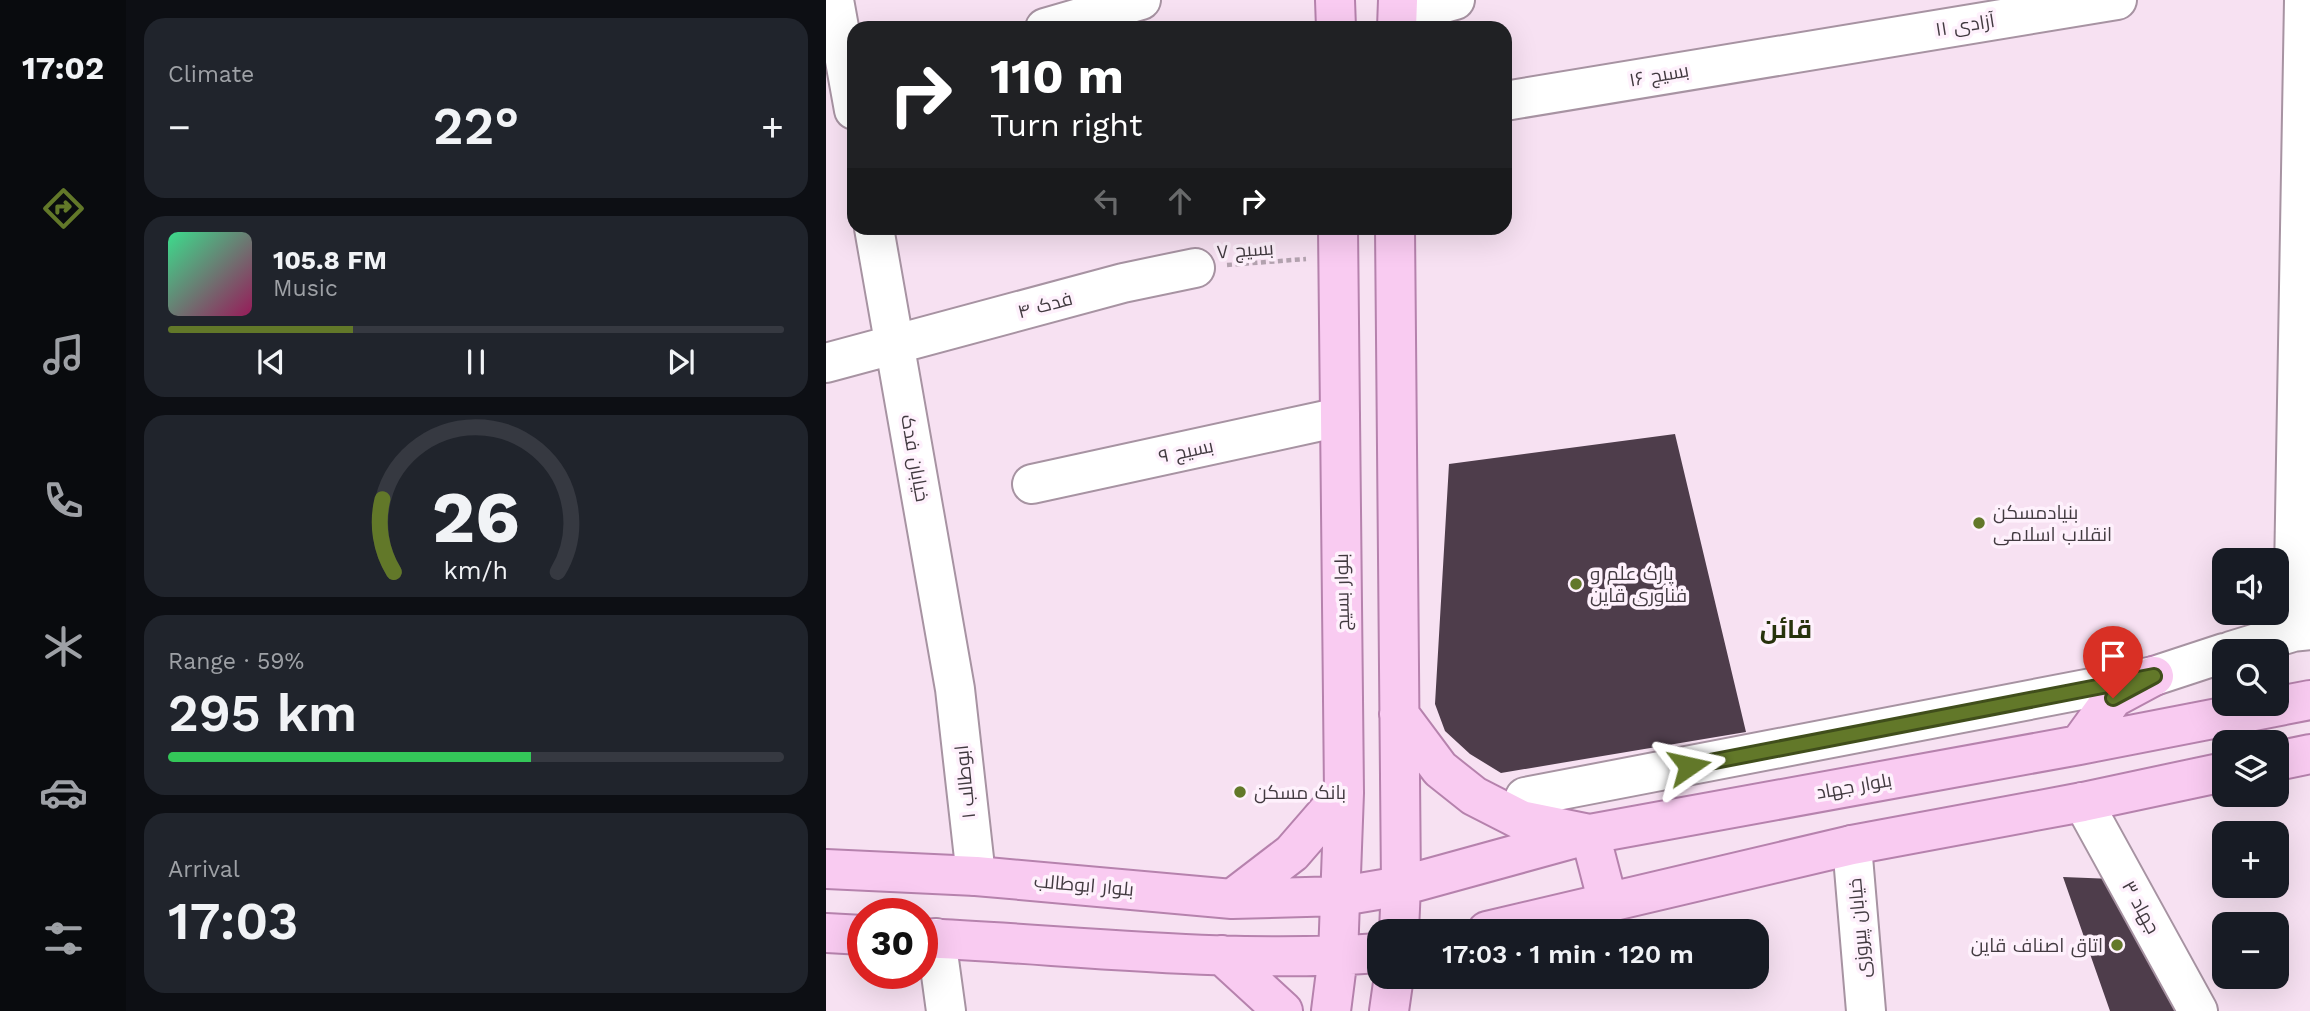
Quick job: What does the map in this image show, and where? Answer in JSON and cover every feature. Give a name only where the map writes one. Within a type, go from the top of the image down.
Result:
[{"type":"main road","points":[[1335,0],[1336,21]]},
{"type":"main road","points":[[1395,235],[1400,919]]},
{"type":"main road","name":"بلوار بسیج","points":[[1331,1011],[1342,896],[1344,793],[1338,242]]},
{"type":"main road","points":[[2079,745],[2113,698],[2154,676]]},
{"type":"main road","name":"بلوار جهاد","points":[[1342,896],[1401,886],[1590,834],[2310,700]]},
{"type":"main road","points":[[1399,714],[1440,769],[1474,796],[1521,820],[1590,834],[1608,903]]},
{"type":"main road","points":[[2289,758],[2310,754]]},
{"type":"main road","points":[[1539,919],[1852,845],[2083,802],[2212,775]]},
{"type":"main road","points":[[1232,899],[1292,853],[1344,793]]},
{"type":"main road","name":"بلوار ابوطالب","points":[[826,869],[976,876],[1232,899],[1342,896]]},
{"type":"main road","points":[[826,933],[847,934]]},
{"type":"main road","points":[[938,939],[1222,955],[1367,954]]},
{"type":"main road","points":[[1222,955],[1283,1011]]},
{"type":"main road","points":[[1389,1011],[1392,989]]},
{"type":"street","points":[[834,0],[847,95]]},
{"type":"street","points":[[1069,21],[1142,0]]},
{"type":"street","points":[[1397,15],[1455,0]]},
{"type":"street","name":"آزادی ۱۱","points":[[1812,49],[2117,0]]},
{"type":"street","points":[[2273,639],[2301,631],[2304,0]]},
{"type":"street","name":"بسیج ۱۶","points":[[1512,100],[1812,49]]},
{"type":"street","name":"خیابان فدک","points":[[875,235],[955,689]]},
{"type":"street","name":"فدک ۴","points":[[826,363],[1124,284],[1195,268]]},
{"type":"street","name":"بسیج ۹","points":[[1032,484],[1340,418]]},
{"type":"street","points":[[1525,797],[2154,676],[2212,657]]},
{"type":"street","name":"ابوطالب ۱","points":[[955,689],[976,876]]},
{"type":"street","name":"جهاد ۳","points":[[2083,802],[2198,1011]]},
{"type":"street","name":"خیابان پیروزی","points":[[1852,845],[1867,1011]]},
{"type":"street","points":[[938,977],[946,1011]]},
{"type":"path","name":"بسیج ۷","points":[[1195,268],[1338,242]]},
{"type":"building","name":"پارک علم و فناوری قاین","points":[[1675,434],[1746,732],[1501,773],[1470,754],[1445,731],[1435,704],[1449,464]]},
{"type":"building","name":"اتاق اصناف قاین","points":[[2063,877],[2113,879],[2181,1011],[2110,1011]]},
{"type":"place","name":"بنیادمسکن انقلاب اسلامی","points":[[1979,523]]},
{"type":"place","name":"پارک علم و فناوری قاین","points":[[1576,584]]},
{"type":"place","name":"بانک مسکن","points":[[1240,792]]},
{"type":"place","name":"اتاق اصناف قاین","points":[[2117,945]]},
{"type":"district","name":"قائن","points":[[1786,629]]},
{"type":"route","points":[[1689,766],[2154,676],[2113,698]]}]
